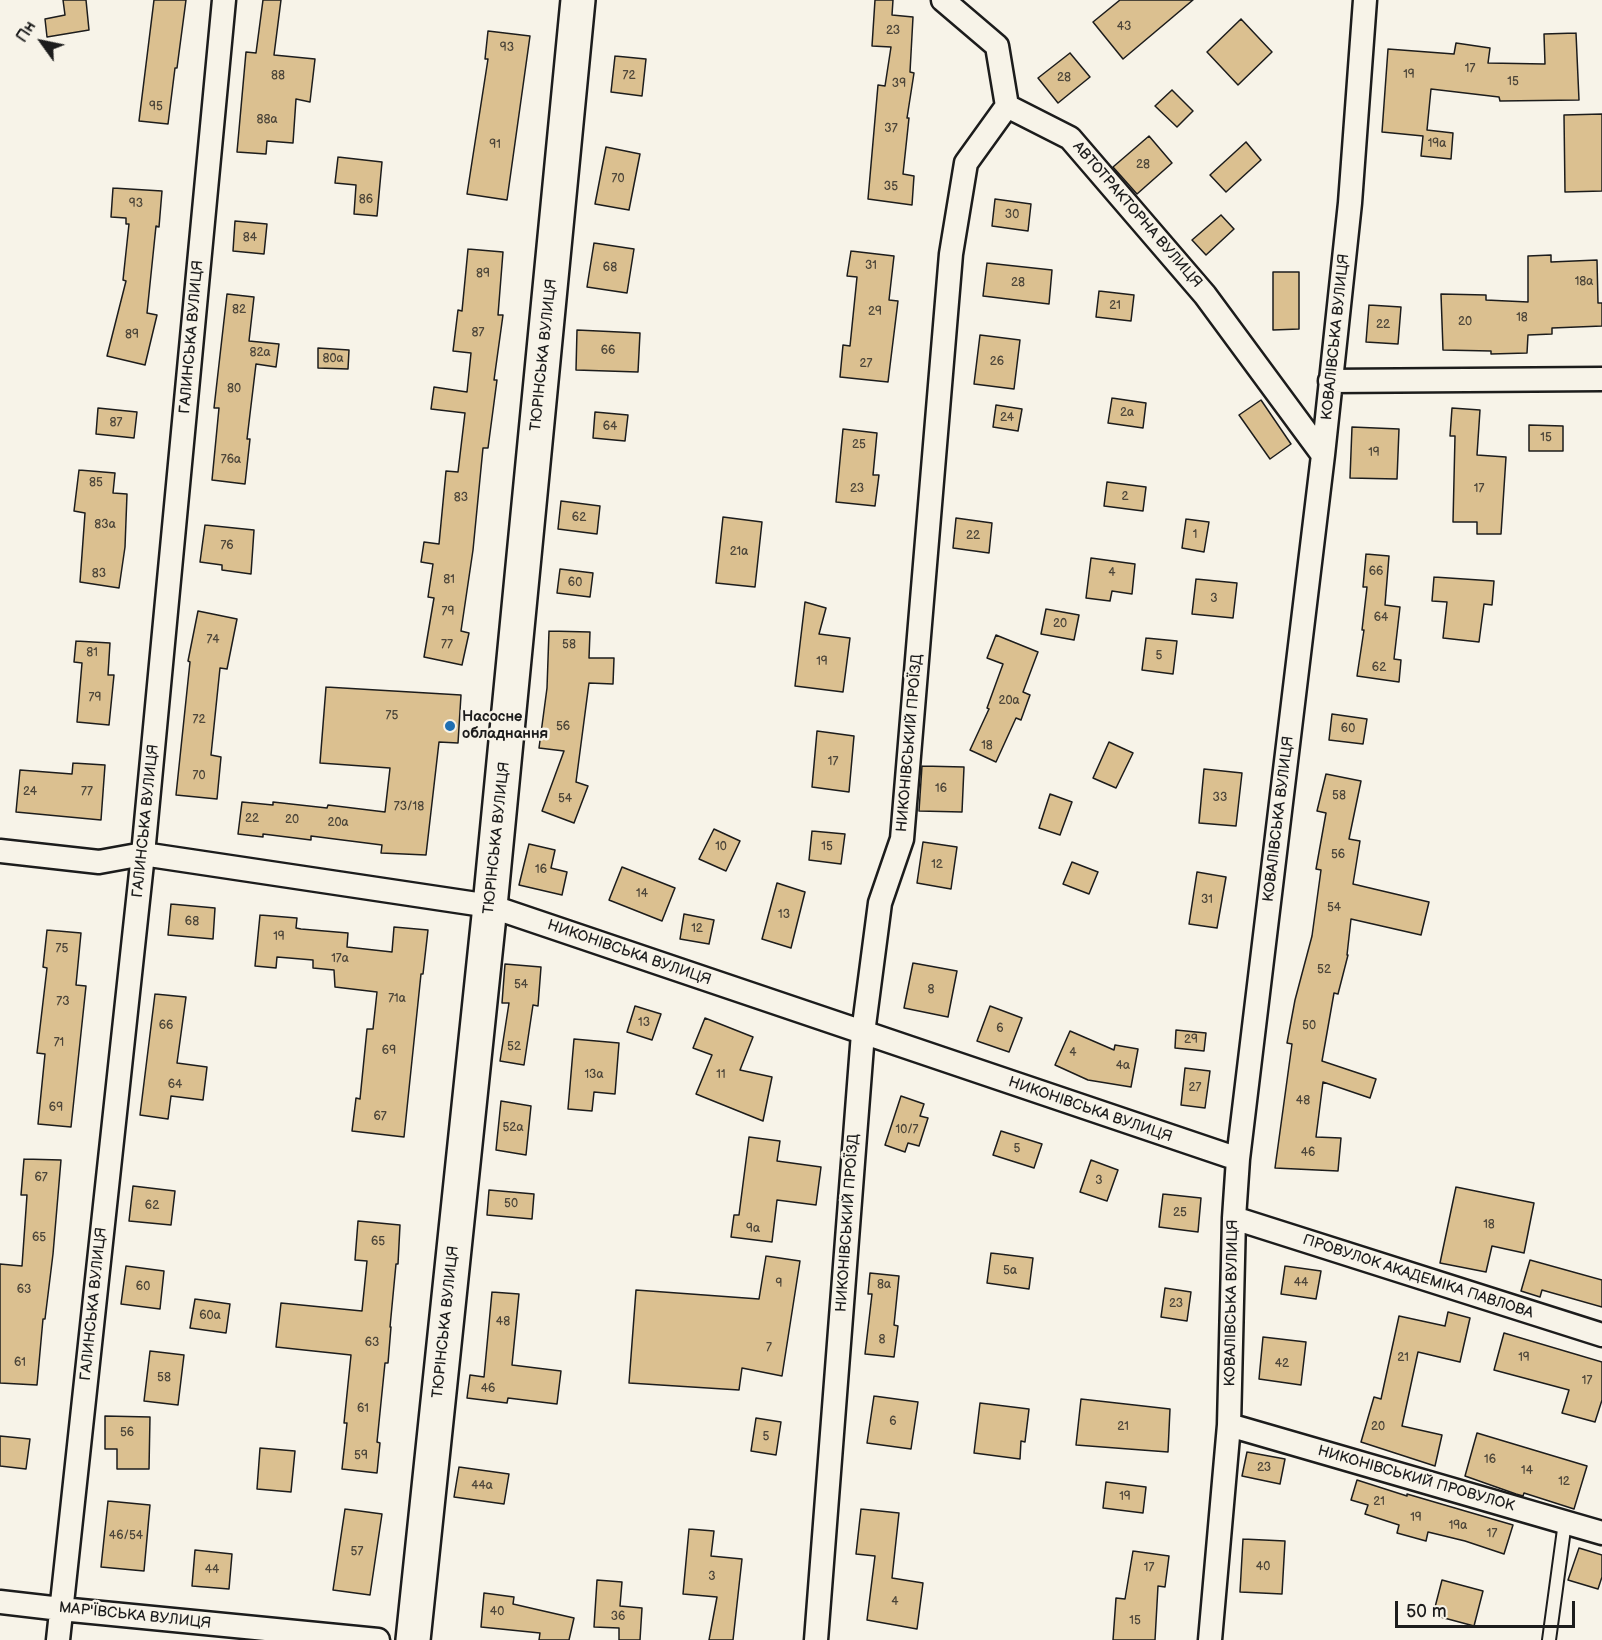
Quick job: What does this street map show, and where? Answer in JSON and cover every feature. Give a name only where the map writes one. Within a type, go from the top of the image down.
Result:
[{"type":"main road","name":"ТЮРІНСЬКА ВУЛИЦЯ","points":[[413,1640],[490,906],[578,0]]},
{"type":"street","name":"ГАЛИНСЬКА ВУЛИЦЯ","points":[[58,1640],[143,854],[224,0]]},
{"type":"street","points":[[943,0],[997,46],[1007,106]]},
{"type":"street","name":"КОВАЛІВСЬКА ВУЛИЦЯ","points":[[1210,1640],[1229,1425],[1234,1218],[1238,1160],[1323,455],[1350,203],[1365,0]]},
{"type":"street","name":"АВТОТРАКТОРНА ВУЛИЦЯ","points":[[1007,106],[1070,138],[1205,294],[1323,455]]},
{"type":"street","name":"НИКОНІВСЬКИЙ ПРОЇЗД","points":[[816,1640],[863,1033],[880,903],[902,839],[951,254],[966,163],[1007,106]]},
{"type":"street","points":[[1330,381],[1602,379]]},
{"type":"street","name":"НИКОНІВСЬКА ВУЛИЦЯ","points":[[0,851],[99,862],[143,854],[490,906],[1238,1160]]},
{"type":"street","name":"ПРОВУЛОК АКАДЕМІКА ПАВЛОВА","points":[[1234,1218],[1602,1335]]},
{"type":"street","name":"НИКОНІВСЬКИЙ ПРОВУЛОК","points":[[1229,1425],[1602,1533]]},
{"type":"street","name":"МАР'ЇВСЬКА ВУЛИЦЯ","points":[[0,1602],[61,1610],[378,1640]]},
{"type":"lane","points":[[1549,1640],[1565,1522]]},
{"type":"building","points":[[63,0],[86,0],[89,30],[47,37],[45,19],[65,15]]},
{"type":"building","points":[[154,0],[186,0],[168,124],[139,121]]},
{"type":"building","points":[[263,0],[281,0],[274,55],[315,59],[310,102],[296,99],[293,143],[267,141],[266,154],[237,152],[246,52],[256,53]]},
{"type":"building","points":[[875,0],[893,0],[892,15],[913,17],[910,72],[914,73],[907,118],[909,118],[903,174],[914,176],[912,205],[868,199],[878,85],[885,86],[891,47],[872,46]]},
{"type":"building","points":[[1120,0],[1193,0],[1123,59],[1093,22]]},
{"type":"building","points":[[1241,19],[1272,52],[1238,85],[1207,52]]},
{"type":"building","points":[[488,31],[530,36],[507,200],[467,194],[488,59],[485,59]]},
{"type":"building","points":[[1576,33],[1579,100],[1500,101],[1499,97],[1431,89],[1427,130],[1453,133],[1451,159],[1421,156],[1423,136],[1382,132],[1388,49],[1454,54],[1456,43],[1490,48],[1488,63],[1545,64],[1544,34]]},
{"type":"building","points":[[1070,53],[1090,77],[1058,103],[1038,78]]},
{"type":"building","points":[[615,56],[646,59],[642,96],[611,92]]},
{"type":"building","points":[[1172,90],[1193,111],[1177,127],[1155,106]]},
{"type":"building","points":[[1602,114],[1602,191],[1565,192],[1564,115]]},
{"type":"building","points":[[1149,136],[1172,163],[1137,194],[1113,167]]},
{"type":"building","points":[[1246,142],[1261,160],[1226,192],[1210,175]]},
{"type":"building","points":[[606,147],[640,154],[629,210],[595,204]]},
{"type":"building","points":[[338,157],[382,162],[377,216],[354,214],[356,185],[335,183]]},
{"type":"building","points":[[113,188],[162,191],[147,313],[157,315],[145,365],[107,356],[126,281],[123,280],[129,224],[126,224],[126,218],[111,217]]},
{"type":"building","points":[[995,199],[1031,204],[1028,231],[992,226]]},
{"type":"building","points":[[1221,215],[1234,229],[1206,255],[1192,240]]},
{"type":"building","points":[[235,221],[267,224],[264,254],[233,251]]},
{"type":"building","points":[[594,243],[634,249],[627,293],[587,287]]},
{"type":"building","points":[[468,249],[503,252],[498,315],[503,315],[488,448],[483,448],[473,550],[461,631],[469,633],[462,665],[424,657],[434,598],[428,597],[433,564],[421,562],[424,542],[439,544],[446,471],[458,472],[465,413],[431,409],[434,387],[467,392],[471,353],[453,351],[458,310],[462,311]]},
{"type":"building","points":[[851,251],[894,256],[889,300],[898,301],[888,382],[840,377],[843,345],[850,346],[857,277],[847,276]]},
{"type":"building","points":[[1551,255],[1551,262],[1597,260],[1598,303],[1602,303],[1602,326],[1552,328],[1552,334],[1528,335],[1527,353],[1491,354],[1491,351],[1443,350],[1441,294],[1486,295],[1486,300],[1528,302],[1528,256]]},
{"type":"building","points":[[987,263],[1052,270],[1049,304],[983,296]]},
{"type":"building","points":[[1273,272],[1299,272],[1299,329],[1273,330]]},
{"type":"building","points":[[1099,291],[1134,295],[1131,321],[1096,317]]},
{"type":"building","points":[[227,294],[254,297],[249,341],[279,344],[276,367],[256,364],[247,439],[250,439],[245,484],[212,480],[219,408],[214,408]]},
{"type":"building","points":[[1369,305],[1401,307],[1398,344],[1366,342]]},
{"type":"building","points":[[577,330],[640,333],[638,372],[576,370]]},
{"type":"building","points":[[980,335],[1020,340],[1014,389],[974,384]]},
{"type":"building","points":[[318,348],[349,350],[348,369],[318,368]]},
{"type":"building","points":[[1112,398],[1146,403],[1143,428],[1108,423]]},
{"type":"building","points":[[1261,400],[1291,444],[1270,459],[1239,415]]},
{"type":"building","points":[[996,405],[1022,409],[1018,431],[993,427]]},
{"type":"building","points":[[98,408],[137,412],[134,438],[96,434]]},
{"type":"building","points":[[1452,408],[1480,410],[1477,455],[1506,457],[1501,534],[1477,534],[1477,522],[1453,522],[1455,436],[1450,436]]},
{"type":"building","points":[[595,412],[628,415],[625,441],[593,438]]},
{"type":"building","points":[[1529,425],[1563,426],[1563,451],[1529,451]]},
{"type":"building","points":[[1352,427],[1399,429],[1397,479],[1350,478]]},
{"type":"building","points":[[843,429],[877,433],[873,475],[879,475],[875,506],[836,502]]},
{"type":"building","points":[[79,470],[115,473],[113,493],[127,494],[125,547],[119,588],[80,582],[85,513],[74,511]]},
{"type":"building","points":[[1107,482],[1146,487],[1143,511],[1104,506]]},
{"type":"building","points":[[561,501],[600,506],[597,534],[558,529]]},
{"type":"building","points":[[723,517],[762,522],[755,587],[716,583]]},
{"type":"building","points":[[956,518],[992,523],[989,553],[953,548]]},
{"type":"building","points":[[1186,519],[1209,522],[1204,552],[1182,548]]},
{"type":"building","points":[[205,525],[254,530],[251,574],[222,570],[222,565],[200,562]]},
{"type":"building","points":[[1366,554],[1389,556],[1385,605],[1400,607],[1394,659],[1401,660],[1399,682],[1357,676],[1364,630],[1362,630],[1367,587],[1363,587]]},
{"type":"building","points":[[1091,558],[1135,564],[1132,594],[1112,591],[1110,601],[1086,598]]},
{"type":"building","points":[[560,569],[593,573],[590,597],[557,593]]},
{"type":"building","points":[[1434,577],[1494,581],[1492,605],[1484,604],[1479,642],[1443,638],[1447,602],[1432,601]]},
{"type":"building","points":[[1196,579],[1237,583],[1233,618],[1192,614]]},
{"type":"building","points":[[805,602],[826,608],[819,634],[850,638],[843,692],[795,686]]},
{"type":"building","points":[[1046,609],[1079,615],[1074,640],[1041,634]]},
{"type":"building","points":[[198,611],[237,619],[227,669],[220,668],[211,755],[221,757],[217,799],[176,795],[190,662],[188,661]]},
{"type":"building","points":[[549,631],[590,632],[589,658],[614,658],[613,684],[589,683],[576,782],[588,786],[574,823],[542,811],[564,751],[539,748],[547,688]]},
{"type":"building","points":[[996,635],[1038,652],[1023,692],[1030,695],[1021,720],[1016,718],[996,762],[970,750],[989,709],[987,708],[1003,664],[987,658]]},
{"type":"building","points":[[1146,638],[1177,641],[1173,674],[1142,670]]},
{"type":"building","points":[[76,641],[110,643],[108,675],[114,675],[109,725],[77,722],[82,663],[74,662]]},
{"type":"building","points":[[326,687],[461,695],[458,743],[439,742],[426,855],[381,853],[382,845],[311,836],[311,840],[263,834],[263,837],[238,834],[242,802],[273,805],[273,802],[327,808],[328,805],[385,812],[390,768],[320,763]]},
{"type":"building","points":[[1332,714],[1367,719],[1363,744],[1329,740]]},
{"type":"building","points":[[817,731],[854,736],[849,792],[812,787]]},
{"type":"building","points":[[1109,742],[1133,753],[1116,788],[1093,778]]},
{"type":"building","points":[[73,763],[105,765],[101,820],[16,812],[20,770],[72,774]]},
{"type":"building","points":[[922,766],[964,767],[962,812],[919,811]]},
{"type":"building","points":[[1204,769],[1242,773],[1236,826],[1199,823]]},
{"type":"building","points":[[1326,774],[1361,781],[1349,839],[1360,841],[1353,884],[1429,902],[1421,935],[1351,919],[1348,955],[1338,994],[1334,993],[1322,1061],[1376,1079],[1370,1098],[1323,1082],[1316,1137],[1341,1138],[1338,1171],[1275,1168],[1292,1044],[1287,1043],[1295,1000],[1312,936],[1321,870],[1316,869],[1326,813],[1317,811]]},
{"type":"building","points":[[1050,794],[1072,802],[1060,835],[1039,828]]},
{"type":"building","points":[[714,829],[740,841],[726,871],[699,859]]},
{"type":"building","points":[[812,831],[845,834],[841,864],[809,860]]},
{"type":"building","points":[[923,842],[957,847],[951,889],[917,883]]},
{"type":"building","points":[[529,844],[555,850],[551,868],[567,872],[562,895],[519,885]]},
{"type":"building","points":[[1072,862],[1098,872],[1089,894],[1063,884]]},
{"type":"building","points":[[622,867],[675,888],[662,921],[609,900]]},
{"type":"building","points":[[1197,872],[1226,877],[1217,928],[1189,924]]},
{"type":"building","points":[[777,883],[805,892],[791,948],[762,939]]},
{"type":"building","points":[[171,904],[215,908],[213,939],[168,935]]},
{"type":"building","points":[[684,914],[714,920],[709,944],[680,939]]},
{"type":"building","points":[[260,915],[297,918],[296,928],[348,933],[347,947],[392,952],[394,927],[428,930],[423,974],[421,974],[404,1137],[352,1131],[356,1098],[360,1099],[367,1029],[373,1029],[377,992],[335,987],[334,970],[313,968],[313,960],[277,957],[276,968],[255,966]]},
{"type":"building","points":[[47,930],[81,933],[76,985],[86,986],[71,1127],[38,1124],[45,1054],[37,1053],[47,968],[43,967]]},
{"type":"building","points":[[913,963],[957,971],[948,1017],[904,1008]]},
{"type":"building","points":[[505,964],[541,967],[538,1006],[533,1005],[524,1065],[500,1061],[509,1003],[502,1003]]},
{"type":"building","points":[[155,994],[186,997],[177,1063],[207,1067],[203,1100],[171,1096],[168,1119],[140,1115]]},
{"type":"building","points":[[635,1006],[661,1014],[652,1040],[627,1032]]},
{"type":"building","points":[[990,1006],[1022,1018],[1009,1052],[977,1041]]},
{"type":"building","points":[[705,1018],[753,1037],[740,1070],[772,1077],[763,1121],[696,1094],[712,1055],[693,1048]]},
{"type":"building","points":[[1176,1030],[1206,1033],[1204,1051],[1175,1048]]},
{"type":"building","points":[[1070,1031],[1114,1050],[1115,1045],[1138,1049],[1131,1087],[1088,1080],[1055,1065]]},
{"type":"building","points":[[574,1039],[619,1043],[615,1094],[594,1092],[592,1111],[568,1109]]},
{"type":"building","points":[[1185,1068],[1210,1071],[1205,1108],[1181,1105]]},
{"type":"building","points":[[901,1096],[924,1104],[920,1116],[928,1118],[919,1146],[908,1143],[905,1152],[885,1145]]},
{"type":"building","points":[[501,1101],[531,1106],[526,1155],[496,1150]]},
{"type":"building","points":[[1001,1131],[1042,1144],[1034,1168],[993,1155]]},
{"type":"building","points":[[749,1137],[780,1141],[777,1161],[821,1167],[816,1205],[777,1200],[772,1242],[731,1237],[734,1215],[739,1215]]},
{"type":"building","points":[[24,1159],[61,1160],[53,1254],[45,1319],[43,1319],[37,1385],[0,1383],[0,1264],[22,1266],[27,1195],[21,1195]]},
{"type":"building","points":[[1091,1160],[1118,1170],[1107,1201],[1080,1192]]},
{"type":"building","points":[[133,1186],[175,1191],[171,1225],[129,1221]]},
{"type":"building","points":[[1456,1187],[1534,1203],[1524,1253],[1492,1246],[1486,1272],[1440,1263]]},
{"type":"building","points":[[489,1190],[534,1194],[532,1219],[487,1215]]},
{"type":"building","points":[[1163,1194],[1201,1198],[1198,1232],[1159,1227]]},
{"type":"building","points":[[358,1221],[400,1225],[388,1363],[385,1363],[377,1442],[380,1443],[377,1473],[342,1469],[351,1355],[276,1347],[281,1303],[362,1311],[367,1261],[355,1260]]},
{"type":"building","points":[[991,1253],[1033,1258],[1029,1289],[987,1283]]},
{"type":"building","points":[[766,1256],[800,1261],[782,1376],[742,1368],[739,1390],[629,1383],[636,1290],[759,1299]]},
{"type":"building","points":[[1530,1260],[1602,1280],[1602,1307],[1542,1290],[1540,1297],[1521,1291]]},
{"type":"building","points":[[126,1266],[164,1271],[160,1309],[121,1304]]},
{"type":"building","points":[[1285,1266],[1321,1271],[1316,1299],[1281,1294]]},
{"type":"building","points":[[870,1273],[899,1276],[894,1325],[898,1326],[894,1357],[865,1354],[872,1294],[868,1294]]},
{"type":"building","points":[[1165,1288],[1191,1292],[1187,1321],[1161,1317]]},
{"type":"building","points":[[492,1292],[519,1294],[512,1365],[561,1371],[557,1404],[508,1398],[507,1403],[467,1398],[470,1375],[484,1377]]},
{"type":"building","points":[[195,1299],[230,1304],[226,1333],[190,1328]]},
{"type":"building","points":[[1448,1312],[1470,1318],[1460,1362],[1418,1352],[1402,1426],[1442,1435],[1435,1466],[1361,1442],[1374,1397],[1381,1399],[1399,1316],[1445,1326]]},
{"type":"building","points":[[1504,1333],[1602,1362],[1602,1400],[1595,1422],[1562,1413],[1569,1390],[1494,1370]]},
{"type":"building","points":[[1263,1337],[1306,1342],[1301,1385],[1259,1379]]},
{"type":"building","points":[[150,1351],[184,1355],[178,1405],[144,1401]]},
{"type":"building","points":[[874,1396],[918,1402],[911,1449],[867,1443]]},
{"type":"building","points":[[1081,1399],[1170,1409],[1168,1452],[1076,1445]]},
{"type":"building","points":[[980,1403],[1029,1409],[1025,1442],[1021,1441],[1020,1459],[974,1453]]},
{"type":"building","points":[[105,1416],[150,1417],[149,1469],[117,1469],[117,1449],[105,1449]]},
{"type":"building","points":[[756,1418],[781,1422],[776,1455],[751,1451]]},
{"type":"building","points":[[1477,1433],[1587,1466],[1574,1509],[1524,1493],[1523,1496],[1516,1494],[1465,1476]]},
{"type":"building","points":[[0,1436],[30,1439],[26,1469],[0,1466]]},
{"type":"building","points":[[260,1448],[295,1451],[291,1492],[257,1489]]},
{"type":"building","points":[[1247,1452],[1285,1459],[1280,1484],[1242,1476]]},
{"type":"building","points":[[459,1467],[509,1474],[504,1504],[454,1497]]},
{"type":"building","points":[[1357,1480],[1513,1525],[1504,1554],[1428,1532],[1426,1541],[1397,1533],[1399,1525],[1365,1514],[1368,1505],[1351,1500]]},
{"type":"building","points":[[1106,1482],[1146,1487],[1143,1513],[1103,1508]]},
{"type":"building","points":[[108,1501],[150,1505],[144,1571],[101,1567]]},
{"type":"building","points":[[345,1509],[382,1514],[370,1595],[333,1590]]},
{"type":"building","points":[[861,1509],[899,1513],[892,1578],[923,1583],[917,1629],[867,1620],[875,1556],[856,1554]]},
{"type":"building","points":[[689,1529],[714,1531],[711,1556],[742,1559],[733,1640],[709,1640],[717,1597],[683,1594]]},
{"type":"building","points":[[1243,1539],[1285,1541],[1282,1594],[1240,1592]]},
{"type":"building","points":[[1579,1548],[1602,1555],[1602,1577],[1598,1589],[1568,1580]]},
{"type":"building","points":[[195,1550],[232,1554],[229,1589],[192,1586]]},
{"type":"building","points":[[1133,1551],[1169,1556],[1165,1587],[1158,1586],[1155,1640],[1113,1640],[1116,1598],[1125,1599]]},
{"type":"building","points":[[597,1580],[622,1582],[620,1606],[642,1608],[640,1640],[619,1640],[619,1628],[594,1627]]},
{"type":"building","points":[[1442,1580],[1483,1591],[1474,1626],[1433,1615]]},
{"type":"building","points":[[484,1593],[514,1597],[513,1604],[574,1618],[569,1640],[539,1640],[540,1633],[481,1627]]},
{"type":"place","name":"Насосне обладнання","points":[[450,726]]}]
